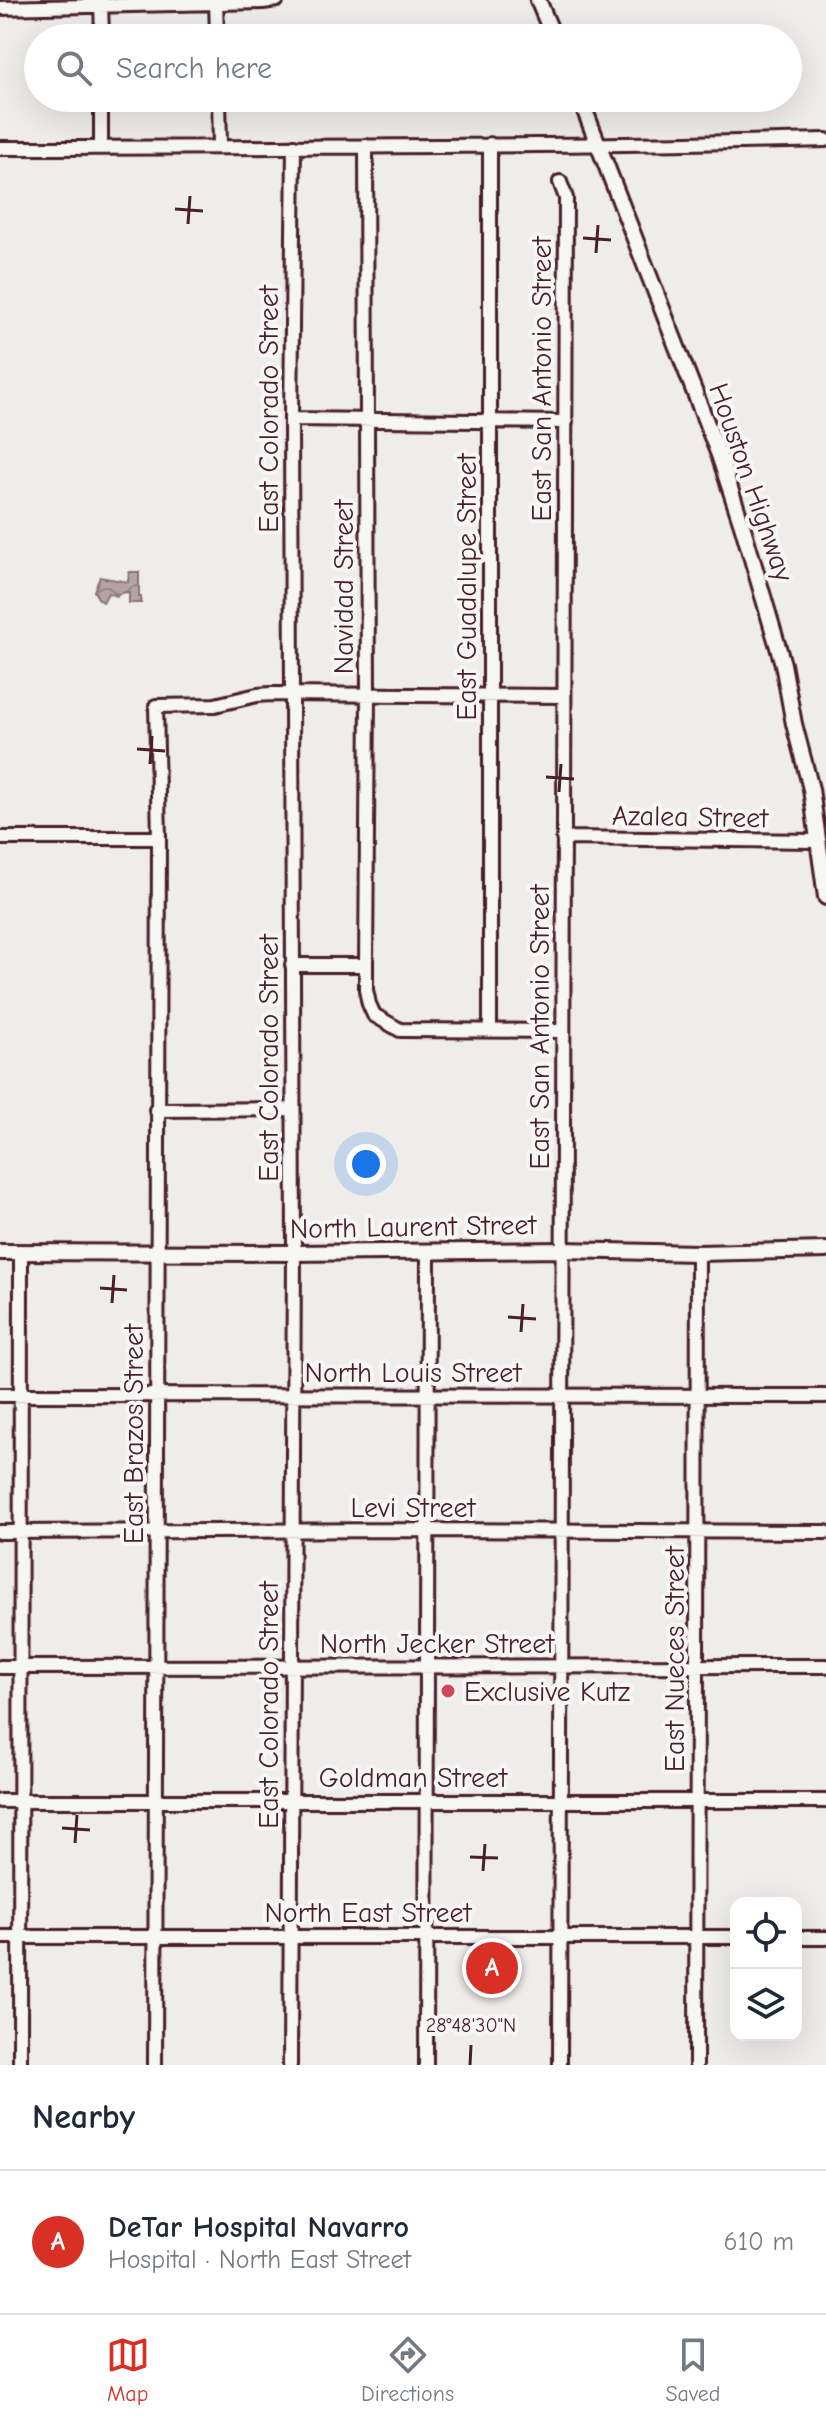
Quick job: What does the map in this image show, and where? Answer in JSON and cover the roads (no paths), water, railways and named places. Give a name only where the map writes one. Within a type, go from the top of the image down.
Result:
[{"type":"main road","points":[[538,0],[548,24]]},
{"type":"main road","name":"Houston Highway","points":[[586,112],[719,455],[742,525],[783,664],[811,789],[826,897]]},
{"type":"main road","name":"North Laurent Street","points":[[0,1252],[563,1250],[698,1253],[826,1250]]},
{"type":"street","points":[[0,8],[102,2],[277,0]]},
{"type":"street","points":[[216,1],[217,24]]},
{"type":"street","points":[[102,2],[102,24]]},
{"type":"street","points":[[101,112],[101,147]]},
{"type":"street","points":[[219,112],[220,146]]},
{"type":"street","points":[[0,148],[600,146],[826,140]]},
{"type":"street","name":"East Guadalupe Street","points":[[490,144],[490,1031]]},
{"type":"street","name":"East Colorado Street","points":[[290,2065],[294,1253],[291,419],[294,146]]},
{"type":"street","name":"Navidad Street","points":[[366,146],[366,965],[369,1004],[374,1015],[400,1030],[490,1031]]},
{"type":"street","name":"East San Antonio Street","points":[[560,182],[566,198],[560,2065]]},
{"type":"street","points":[[291,419],[566,422]]},
{"type":"street","name":"East Brazos Street","points":[[155,2065],[159,838],[156,706],[215,705],[257,695],[292,695]]},
{"type":"street","points":[[292,695],[563,696]]},
{"type":"street","points":[[0,838],[159,838]]},
{"type":"street","name":"Azalea Street","points":[[563,838],[817,841]]},
{"type":"street","points":[[292,965],[366,965]]},
{"type":"street","points":[[490,1031],[563,1031]]},
{"type":"street","points":[[156,1110],[293,1109]]},
{"type":"street","points":[[20,2065],[21,1252]]},
{"type":"street","points":[[426,2065],[428,1252]]},
{"type":"street","name":"East Nueces Street","points":[[696,2065],[698,1253]]},
{"type":"street","name":"North Louis Street","points":[[0,1395],[826,1396]]},
{"type":"street","name":"Levi Street","points":[[0,1532],[826,1532]]},
{"type":"street","name":"North Jecker Street","points":[[0,1667],[826,1666]]},
{"type":"street","name":"Goldman Street","points":[[0,1801],[826,1801]]},
{"type":"street","name":"North East Street","points":[[0,1937],[730,1937]]},
{"type":"street","points":[[802,1938],[826,1938]]},
{"type":"water","points":[[129,572],[139,572],[141,603],[129,603],[129,592],[117,596],[108,593],[103,602],[98,598],[94,591],[100,577],[128,582]]},
{"type":"place","name":"Exclusive Kutz","points":[[448,1691]]},
{"type":"place","name":"DeTar Hospital Navarro","points":[[492,1968]]}]
